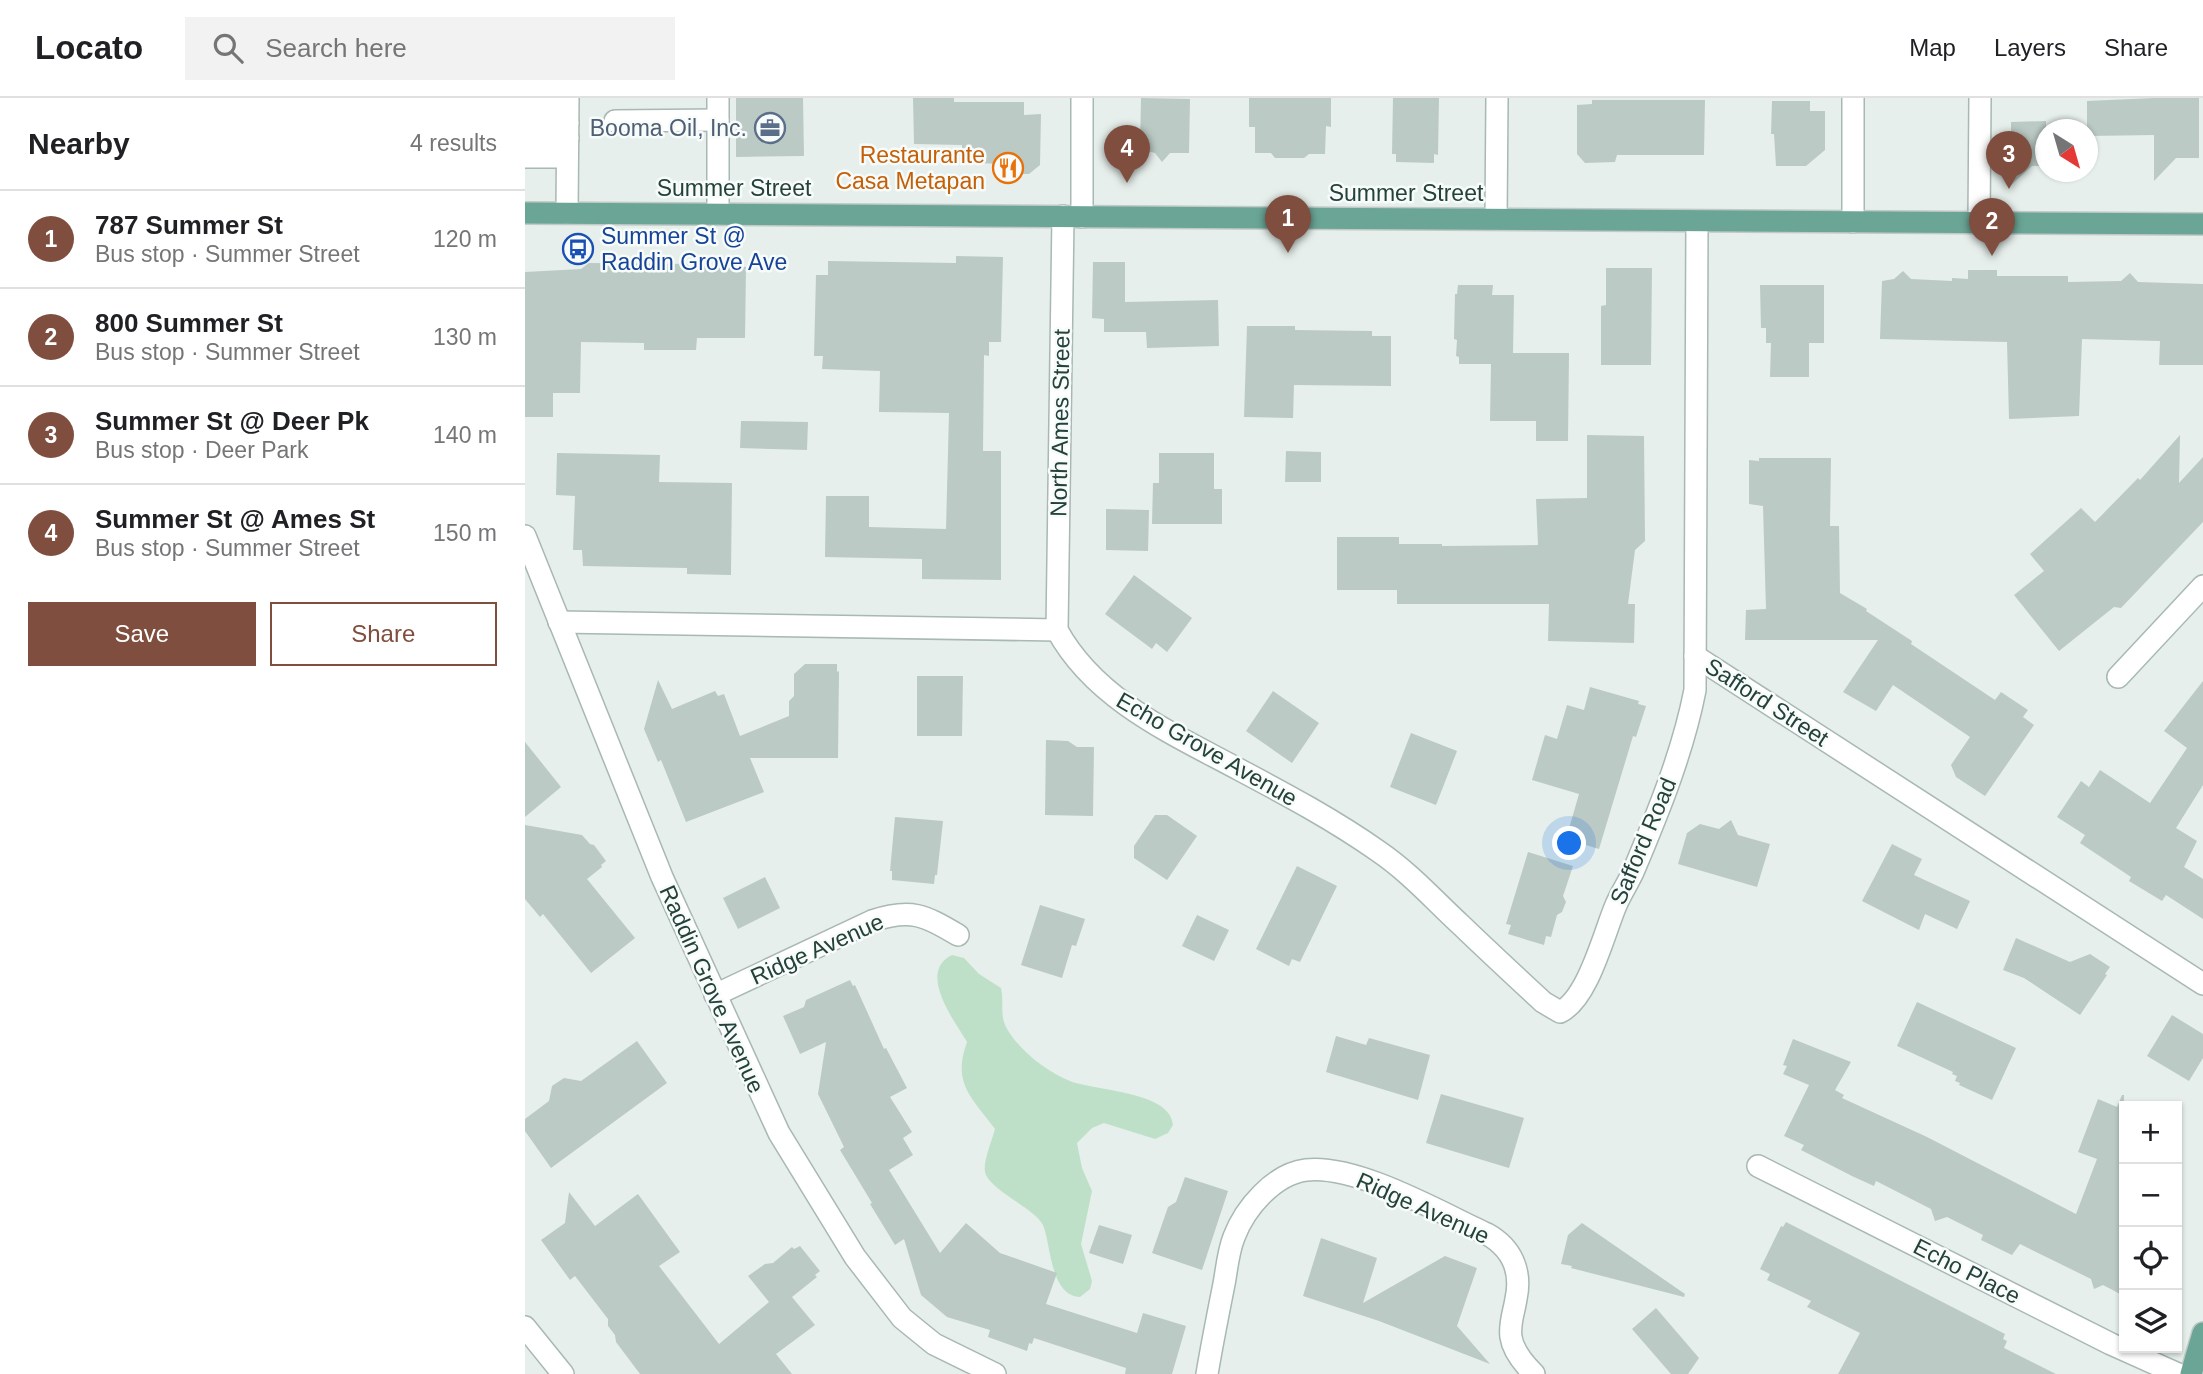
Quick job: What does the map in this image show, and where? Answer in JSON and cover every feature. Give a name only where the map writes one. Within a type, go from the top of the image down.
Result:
[{"type":"main road","name":"Summer Street","points":[[525,213],[2203,224]]},
{"type":"main road","points":[[2191,1374],[2203,1333]]},
{"type":"street","points":[[718,98],[718,214]]},
{"type":"street","name":"North Ames Street","points":[[1057,630],[1072,217],[1082,98]]},
{"type":"street","points":[[1496,219],[1497,98]]},
{"type":"street","points":[[1853,98],[1853,222]]},
{"type":"street","points":[[1979,222],[1980,98]]},
{"type":"street","points":[[525,103],[568,124]]},
{"type":"street","points":[[615,121],[718,120]]},
{"type":"street","points":[[525,123],[568,124]]},
{"type":"street","points":[[525,138],[568,124]]},
{"type":"street","points":[[525,157],[568,124]]},
{"type":"street","points":[[567,213],[568,124]]},
{"type":"street","name":"Safford Street","points":[[1697,221],[1695,656],[2203,984]]},
{"type":"street","name":"Raddin Grove Avenue","points":[[525,536],[662,877],[779,1133],[865,1273],[888,1303],[917,1333],[939,1348],[995,1374]]},
{"type":"street","points":[[2118,677],[2203,586]]},
{"type":"street","points":[[559,622],[1057,630]]},
{"type":"street","name":"Echo Grove Avenue","points":[[1057,630],[1079,663],[1110,693],[1195,747],[1338,824],[1389,859],[1543,1002],[1557,1011]]},
{"type":"street","name":"Safford Road","points":[[1557,1011],[1563,1011],[1569,1006],[1581,989],[1655,818],[1688,721],[1695,690],[1695,656]]},
{"type":"street","name":"Ridge Avenue","points":[[715,995],[872,921],[896,914],[918,915],[930,919],[958,935]]},
{"type":"street","name":"Echo Place","points":[[1758,1166],[2111,1344],[2178,1374]]},
{"type":"street","name":"Ridge Avenue","points":[[1207,1374],[1231,1248],[1240,1225],[1257,1200],[1269,1189],[1296,1172],[1310,1170],[1329,1171],[1384,1187],[1495,1239],[1509,1252],[1517,1269],[1518,1287],[1511,1322],[1511,1338],[1520,1358],[1532,1372]]},
{"type":"street","points":[[525,1327],[563,1374]]},
{"type":"green space","points":[[952,955],[964,958],[979,974],[1001,988],[1005,1025],[1024,1051],[1042,1065],[1070,1081],[1146,1099],[1169,1114],[1173,1125],[1168,1133],[1155,1139],[1104,1123],[1092,1128],[1077,1143],[1082,1168],[1092,1191],[1081,1244],[1092,1281],[1090,1289],[1080,1297],[1070,1294],[1057,1279],[1043,1225],[1032,1213],[997,1188],[986,1175],[986,1159],[995,1129],[966,1089],[962,1068],[967,1042],[941,997],[938,984],[942,963]]},
{"type":"building","name":"Booma Oil, Inc.","points":[[736,98],[803,98],[804,156],[736,157]]},
{"type":"building","points":[[913,98],[954,98],[954,102],[1024,102],[1024,115],[1041,114],[1040,165],[1029,174],[1000,174],[1001,164],[979,163],[979,159],[962,158],[962,145],[914,144]]},
{"type":"building","points":[[1141,98],[1190,99],[1189,153],[1170,153],[1162,162],[1155,153],[1140,149]]},
{"type":"building","points":[[1249,98],[1331,98],[1331,127],[1326,126],[1325,154],[1309,154],[1304,158],[1275,158],[1271,153],[1255,153],[1255,127],[1249,127]]},
{"type":"building","points":[[1393,98],[1439,98],[1438,155],[1434,154],[1434,163],[1396,162],[1396,154],[1392,154]]},
{"type":"building","points":[[2199,98],[2199,158],[2176,158],[2154,181],[2154,135],[2098,136],[2098,119],[2087,119],[2087,101]]},
{"type":"building","points":[[1592,100],[1705,100],[1704,155],[1617,155],[1615,162],[1585,163],[1577,154],[1577,105],[1592,104]]},
{"type":"building","points":[[1772,101],[1810,101],[1810,111],[1825,111],[1825,150],[1806,166],[1776,166],[1774,134],[1771,134]]},
{"type":"building","points":[[2035,121],[2035,166],[2011,185],[2011,122]]},
{"type":"building","points":[[956,256],[1003,257],[1001,342],[989,342],[989,356],[984,355],[983,451],[1001,451],[1001,580],[922,579],[922,559],[825,557],[826,496],[869,496],[869,527],[946,529],[949,413],[879,412],[880,371],[822,369],[823,356],[814,356],[816,275],[828,275],[828,261],[956,263]]},
{"type":"building","points":[[1093,262],[1125,262],[1125,302],[1218,300],[1219,346],[1147,348],[1146,332],[1104,332],[1104,319],[1092,318]]},
{"type":"building","points":[[589,263],[746,267],[745,338],[697,338],[696,350],[644,350],[644,343],[581,342],[580,393],[553,393],[553,417],[525,417],[525,272],[581,269]]},
{"type":"building","points":[[1606,268],[1652,268],[1651,365],[1601,365],[1601,306],[1606,305]]},
{"type":"building","points":[[1968,270],[1997,270],[1997,276],[2068,276],[2068,282],[2121,281],[2130,273],[2138,282],[2203,284],[2203,365],[2159,365],[2160,341],[2082,339],[2079,416],[2009,419],[2007,342],[1880,339],[1882,281],[1894,279],[1903,271],[1911,279],[1968,279]]},
{"type":"building","points":[[1458,285],[1493,285],[1492,295],[1514,295],[1513,353],[1569,353],[1568,441],[1536,441],[1536,421],[1490,421],[1491,364],[1459,364],[1459,357],[1456,356],[1455,294]]},
{"type":"building","points":[[1760,285],[1824,285],[1824,343],[1809,343],[1809,377],[1770,377],[1771,343],[1766,343],[1766,328],[1761,328]]},
{"type":"building","points":[[1247,326],[1372,331],[1372,336],[1391,336],[1391,386],[1294,385],[1293,418],[1244,417]]},
{"type":"building","points":[[741,421],[808,422],[807,450],[740,448]]},
{"type":"building","points":[[1587,435],[1644,436],[1645,541],[1635,550],[1628,604],[1635,604],[1634,643],[1548,641],[1549,604],[1397,604],[1397,590],[1337,590],[1337,537],[1399,537],[1399,544],[1442,546],[1538,545],[1536,499],[1587,498]]},
{"type":"building","points":[[2180,435],[2179,483],[2203,457],[2203,522],[2121,608],[2114,607],[2059,651],[2014,595],[2044,571],[2030,554],[2081,508],[2095,522],[2138,478],[2140,480]]},
{"type":"building","points":[[1286,451],[1321,452],[1321,482],[1285,482]]},
{"type":"building","points":[[557,453],[660,455],[659,482],[732,483],[731,575],[687,574],[687,568],[583,566],[582,550],[573,550],[575,496],[556,495]]},
{"type":"building","points":[[1159,453],[1214,453],[1214,489],[1222,489],[1222,524],[1152,524],[1153,483],[1159,483]]},
{"type":"building","points":[[1759,458],[1831,458],[1830,526],[1839,526],[1840,593],[1867,609],[1866,611],[1912,641],[1911,644],[1995,700],[2001,692],[2028,710],[2023,717],[2034,725],[1985,796],[1956,777],[1951,765],[1970,737],[1893,685],[1876,711],[1843,692],[1878,640],[1745,640],[1746,610],[1766,609],[1763,506],[1749,504],[1749,460],[1759,461]]},
{"type":"building","points":[[1106,509],[1149,510],[1148,551],[1106,550]]},
{"type":"building","points":[[1134,575],[1192,618],[1167,652],[1156,643],[1152,649],[1105,614]]},
{"type":"building","points":[[805,664],[837,664],[838,758],[750,758],[764,792],[686,822],[661,760],[658,762],[644,729],[658,680],[672,709],[715,691],[718,696],[724,694],[740,736],[789,716],[789,701],[794,696],[794,674]]},
{"type":"building","points":[[917,676],[963,676],[962,736],[917,736]]},
{"type":"building","points":[[2203,681],[2203,785],[2176,828],[2197,841],[2184,867],[2203,879],[2203,919],[2166,895],[2162,901],[2129,881],[2131,877],[2080,843],[2085,835],[2057,817],[2081,781],[2089,787],[2100,770],[2150,803],[2187,748],[2164,731]]},
{"type":"building","points":[[1590,687],[1639,701],[1638,704],[1646,706],[1636,737],[1633,736],[1599,849],[1566,839],[1579,794],[1532,780],[1545,735],[1557,739],[1567,705],[1584,710]]},
{"type":"building","points":[[1273,691],[1319,723],[1292,763],[1246,731]]},
{"type":"building","points":[[1411,733],[1457,751],[1436,805],[1390,787]]},
{"type":"building","points":[[1046,740],[1068,741],[1077,747],[1094,747],[1093,816],[1045,815]]},
{"type":"building","points":[[525,742],[561,787],[525,817]]},
{"type":"building","points":[[1155,815],[1167,815],[1197,836],[1167,880],[1134,858],[1134,846]]},
{"type":"building","points":[[895,817],[943,821],[934,884],[892,880],[890,871]]},
{"type":"building","points":[[1731,820],[1738,835],[1770,844],[1757,887],[1678,864],[1687,833],[1700,824],[1719,829]]},
{"type":"building","points":[[525,825],[582,835],[606,861],[587,879],[635,938],[591,973],[543,914],[540,917],[525,899]]},
{"type":"building","points":[[1892,844],[1922,859],[1914,875],[1970,901],[1957,929],[1925,914],[1919,930],[1862,901]]},
{"type":"building","points":[[1528,852],[1573,866],[1563,896],[1566,902],[1562,912],[1557,915],[1551,937],[1546,936],[1544,945],[1508,934],[1511,925],[1506,924]]},
{"type":"building","points":[[1297,866],[1337,886],[1300,962],[1292,959],[1289,966],[1256,949]]},
{"type":"building","points":[[765,877],[780,908],[738,929],[723,898]]},
{"type":"building","points":[[1040,905],[1085,919],[1076,946],[1072,945],[1062,978],[1021,965]]},
{"type":"building","points":[[1197,915],[1229,930],[1214,961],[1182,946]]},
{"type":"building","points":[[2016,938],[2070,962],[2090,954],[2110,967],[2080,1015],[2024,978],[2003,970]]},
{"type":"building","points":[[850,980],[853,986],[855,985],[884,1049],[886,1048],[907,1088],[890,1097],[912,1132],[903,1138],[913,1155],[889,1170],[940,1253],[966,1223],[1000,1253],[1057,1273],[1046,1304],[1137,1333],[1143,1313],[1186,1326],[1172,1374],[1125,1374],[1126,1368],[1034,1338],[1027,1351],[988,1337],[990,1330],[947,1317],[921,1295],[904,1239],[895,1245],[870,1204],[872,1203],[840,1150],[844,1147],[818,1094],[826,1042],[800,1054],[783,1016],[804,1007],[806,1000]]},
{"type":"building","points":[[1917,1002],[2016,1048],[1992,1100],[1959,1085],[1953,1072],[1897,1046]]},
{"type":"building","points":[[2172,1015],[2203,1034],[2203,1058],[2189,1081],[2147,1056]]},
{"type":"building","points":[[1336,1036],[1366,1045],[1369,1038],[1430,1055],[1418,1100],[1326,1072]]},
{"type":"building","points":[[1793,1039],[1851,1062],[1835,1090],[1844,1095],[1842,1098],[1927,1137],[2076,1214],[2097,1159],[2078,1152],[2098,1099],[2117,1107],[2119,1102],[2119,1293],[2103,1285],[2094,1289],[2091,1279],[2020,1244],[2012,1255],[1981,1240],[1983,1235],[1947,1217],[1935,1221],[1931,1209],[1876,1181],[1874,1186],[1801,1150],[1804,1145],[1784,1136],[1809,1085],[1783,1074],[1787,1066],[1783,1065]]},
{"type":"building","points":[[637,1041],[667,1083],[551,1168],[525,1131],[525,1119],[549,1101],[552,1086],[564,1078],[581,1081]]},
{"type":"building","points":[[1441,1094],[1524,1118],[1509,1168],[1426,1143]]},
{"type":"building","points":[[1185,1177],[1228,1191],[1202,1270],[1152,1253],[1168,1207],[1176,1202]]},
{"type":"building","points":[[569,1192],[595,1226],[638,1194],[680,1252],[659,1266],[719,1344],[769,1302],[748,1276],[765,1264],[773,1263],[792,1247],[794,1249],[800,1246],[820,1271],[815,1275],[817,1277],[792,1297],[815,1325],[776,1354],[792,1374],[640,1374],[616,1342],[615,1335],[608,1326],[608,1319],[575,1276],[570,1280],[541,1240],[565,1223]]},
{"type":"building","points":[[1786,1222],[2005,1334],[2003,1339],[2007,1341],[2004,1348],[2056,1374],[1838,1374],[1860,1333],[1807,1307],[1811,1301],[1767,1280],[1770,1274],[1760,1269],[1781,1226]]},
{"type":"building","points":[[1582,1223],[1685,1294],[1684,1297],[1561,1264],[1568,1235]]},
{"type":"building","points":[[1099,1225],[1132,1235],[1123,1264],[1089,1253]]},
{"type":"building","points":[[1321,1238],[1377,1258],[1363,1303],[1445,1256],[1477,1268],[1457,1326],[1490,1364],[1379,1321],[1303,1296]]},
{"type":"building","points":[[1656,1308],[1699,1358],[1688,1374],[1671,1374],[1632,1329]]},
{"type":"place","name":"Booma Oil, Inc.","points":[[770,128]]},
{"type":"place","name":"Restaurante Casa Metapan","points":[[1008,168]]},
{"type":"place","name":"Summer St @ Ames St","points":[[1127,183]]},
{"type":"place","name":"Summer St @ Deer Pk","points":[[2009,189]]},
{"type":"place","name":"Summer St @ Raddin Grove Ave","points":[[578,249]]},
{"type":"place","name":"787 Summer St","points":[[1288,253]]},
{"type":"place","name":"800 Summer St","points":[[1992,256]]}]
